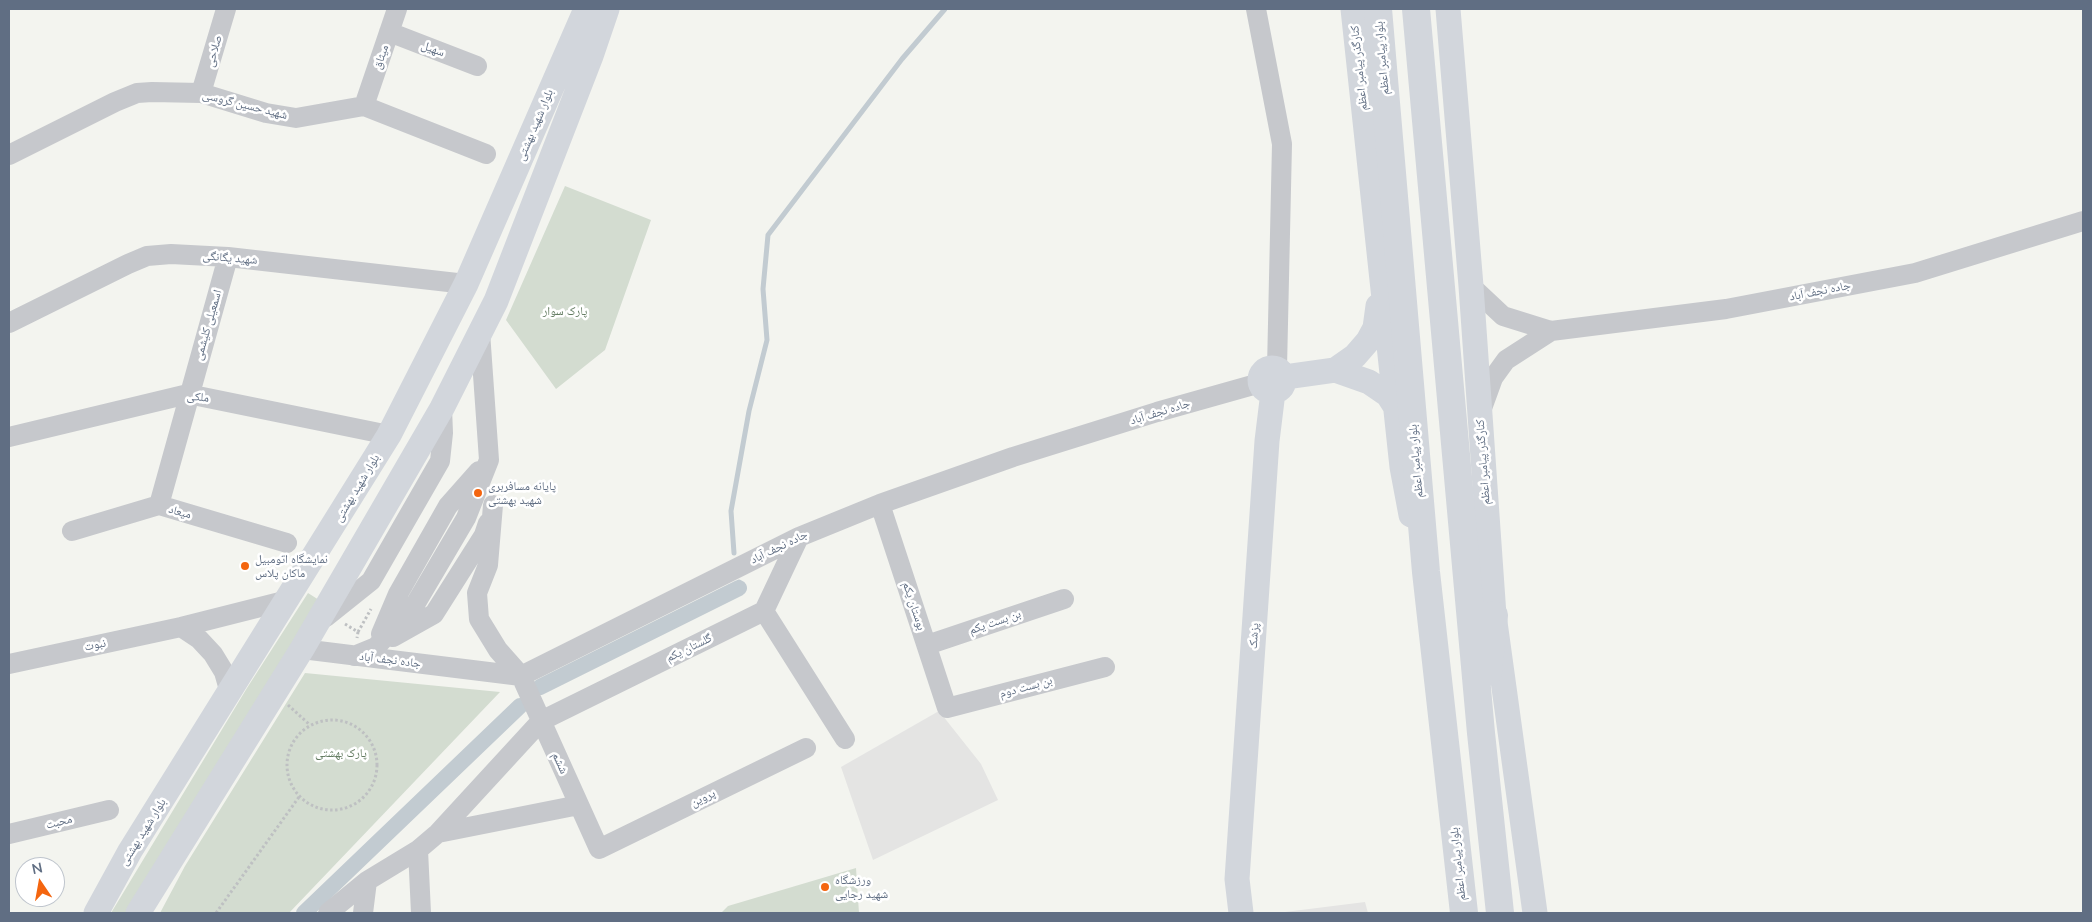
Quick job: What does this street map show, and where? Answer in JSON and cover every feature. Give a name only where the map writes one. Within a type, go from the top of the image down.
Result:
[{"type":"highway","name":"بلوار پیامبر اعظم","points":[[1378,9],[1426,572],[1464,913]]},
{"type":"highway","points":[[1416,9],[1481,733],[1500,913]]},
{"type":"highway","points":[[1481,733],[1494,615]]},
{"type":"main road","name":"بلوار شهید بهشتی","points":[[572,39],[578,9]]},
{"type":"main road","name":"بلوار شهید بهشتی","points":[[96,913],[130,851],[389,435],[466,284],[586,9]]},
{"type":"main road","points":[[138,913],[302,649],[442,408],[496,301],[591,56],[607,9]]},
{"type":"main road","points":[[591,56],[614,9]]},
{"type":"main road","name":"کنارگذر پیامبر اعظم","points":[[1354,9],[1379,269],[1395,406],[1405,484],[1426,572]]},
{"type":"main road","name":"کنارگذر پیامبر اعظم","points":[[1448,9],[1472,286],[1494,615],[1535,913]]},
{"type":"main road","points":[[1335,370],[1354,356],[1368,341],[1375,328],[1379,269]]},
{"type":"main road","points":[[1335,370],[1369,382],[1388,395],[1395,406]]},
{"type":"main road","name":"جاده نجف آباد","points":[[1274,380],[1335,370]]},
{"type":"main road","name":"پزشک","points":[[1241,913],[1237,879],[1266,451],[1274,380]]},
{"type":"main road","name":"پزشک","points":[[1226,913],[1237,879]]},
{"type":"street","name":"صلاحی","points":[[201,93],[226,9]]},
{"type":"street","name":"میثاق","points":[[364,106],[397,9]]},
{"type":"street","points":[[1256,9],[1282,144],[1274,380]]},
{"type":"street","name":"سهیل","points":[[389,32],[477,66]]},
{"type":"street","name":"شهید حسین گروسی","points":[[9,155],[137,93],[201,93],[266,113],[296,118],[364,106]]},
{"type":"street","points":[[364,106],[486,154]]},
{"type":"street","name":"جاده نجف آباد","points":[[1551,331],[1726,309],[1915,272],[2083,221]]},
{"type":"street","name":"شهید یگانگی","points":[[9,323],[147,256],[171,254],[228,257],[466,284]]},
{"type":"street","name":"اسمعیلی کلیشمی","points":[[159,506],[188,394],[228,257]]},
{"type":"street","points":[[1472,286],[1486,302],[1503,316],[1551,331]]},
{"type":"street","points":[[1480,413],[1493,378],[1506,360],[1551,331]]},
{"type":"street","points":[[354,656],[376,647],[434,614],[484,535],[493,505],[480,332]]},
{"type":"street","name":"جاده نجف آباد","points":[[302,649],[520,676],[799,536],[880,504],[1022,454],[1274,380]]},
{"type":"street","name":"ملکی","points":[[9,437],[188,394],[389,435]]},
{"type":"street","points":[[376,647],[398,594],[448,506],[489,460]]},
{"type":"street","name":"بوستان یکم","points":[[880,504],[947,708]]},
{"type":"street","name":"ششم","points":[[493,505],[488,565],[476,593],[479,618],[498,650],[520,676],[599,849]]},
{"type":"street","name":"میعاد","points":[[72,531],[159,506],[288,543]]},
{"type":"street","points":[[799,536],[764,611],[845,739]]},
{"type":"street","name":"بن بست یکم","points":[[927,645],[1064,599]]},
{"type":"street","name":"نبوت","points":[[9,664],[181,627],[288,600]]},
{"type":"street","name":"گلستان یکم","points":[[541,722],[764,611]]},
{"type":"street","points":[[181,627],[199,638],[214,654],[224,672],[230,693]]},
{"type":"street","name":"بن بست دوم","points":[[947,708],[1105,666]]},
{"type":"street","points":[[328,913],[367,881],[418,850],[438,833],[541,722]]},
{"type":"street","name":"پروین","points":[[599,849],[806,748]]},
{"type":"street","points":[[438,833],[579,804]]},
{"type":"street","name":"محبت","points":[[9,834],[109,810]]},
{"type":"street","points":[[418,850],[421,913]]},
{"type":"street","points":[[363,913],[367,881]]},
{"type":"path","points":[[358,632],[374,604]]},
{"type":"path","points":[[273,696],[286,703],[310,725]]},
{"type":"path","points":[[331,720],[352,724],[364,732],[372,743],[377,757],[377,771],[373,785],[364,797],[346,807],[324,810],[311,805],[299,797],[291,786],[287,772],[287,758],[291,745],[299,733],[310,725],[331,720]]},
{"type":"path","points":[[216,913],[299,797]]},
{"type":"shaded area","points":[[939,711],[981,764],[998,800],[873,860],[841,767]]},
{"type":"shaded area","points":[[1365,902],[1368,913],[1277,913]]},
{"type":"green space","name":"پارک سوار","points":[[565,186],[651,220],[605,350],[556,389],[506,320]]},
{"type":"green space","points":[[308,593],[319,600],[126,913],[111,913],[247,688]]},
{"type":"green space","name":"پارک بهشتی","points":[[305,673],[500,692],[289,913],[160,913],[185,866]]},
{"type":"green space","name":"ورزشگاه شهید رجایی","points":[[856,868],[859,913],[721,913],[728,906]]},
{"type":"waterway","points":[[734,553],[731,511],[749,411],[767,340],[763,289],[768,235],[902,59],[945,9]]},
{"type":"waterway","points":[[739,582],[739,588]]},
{"type":"waterway","points":[[540,687],[739,588]]},
{"type":"waterway","points":[[304,913],[520,706]]},
{"type":"place","name":"پایانه مسافربری شهید بهشتی","points":[[478,493]]},
{"type":"place","name":"نمایشگاه اتومبیل ماکان پلاس","points":[[245,566]]},
{"type":"place","name":"ورزشگاه شهید رجایی","points":[[825,887]]}]
